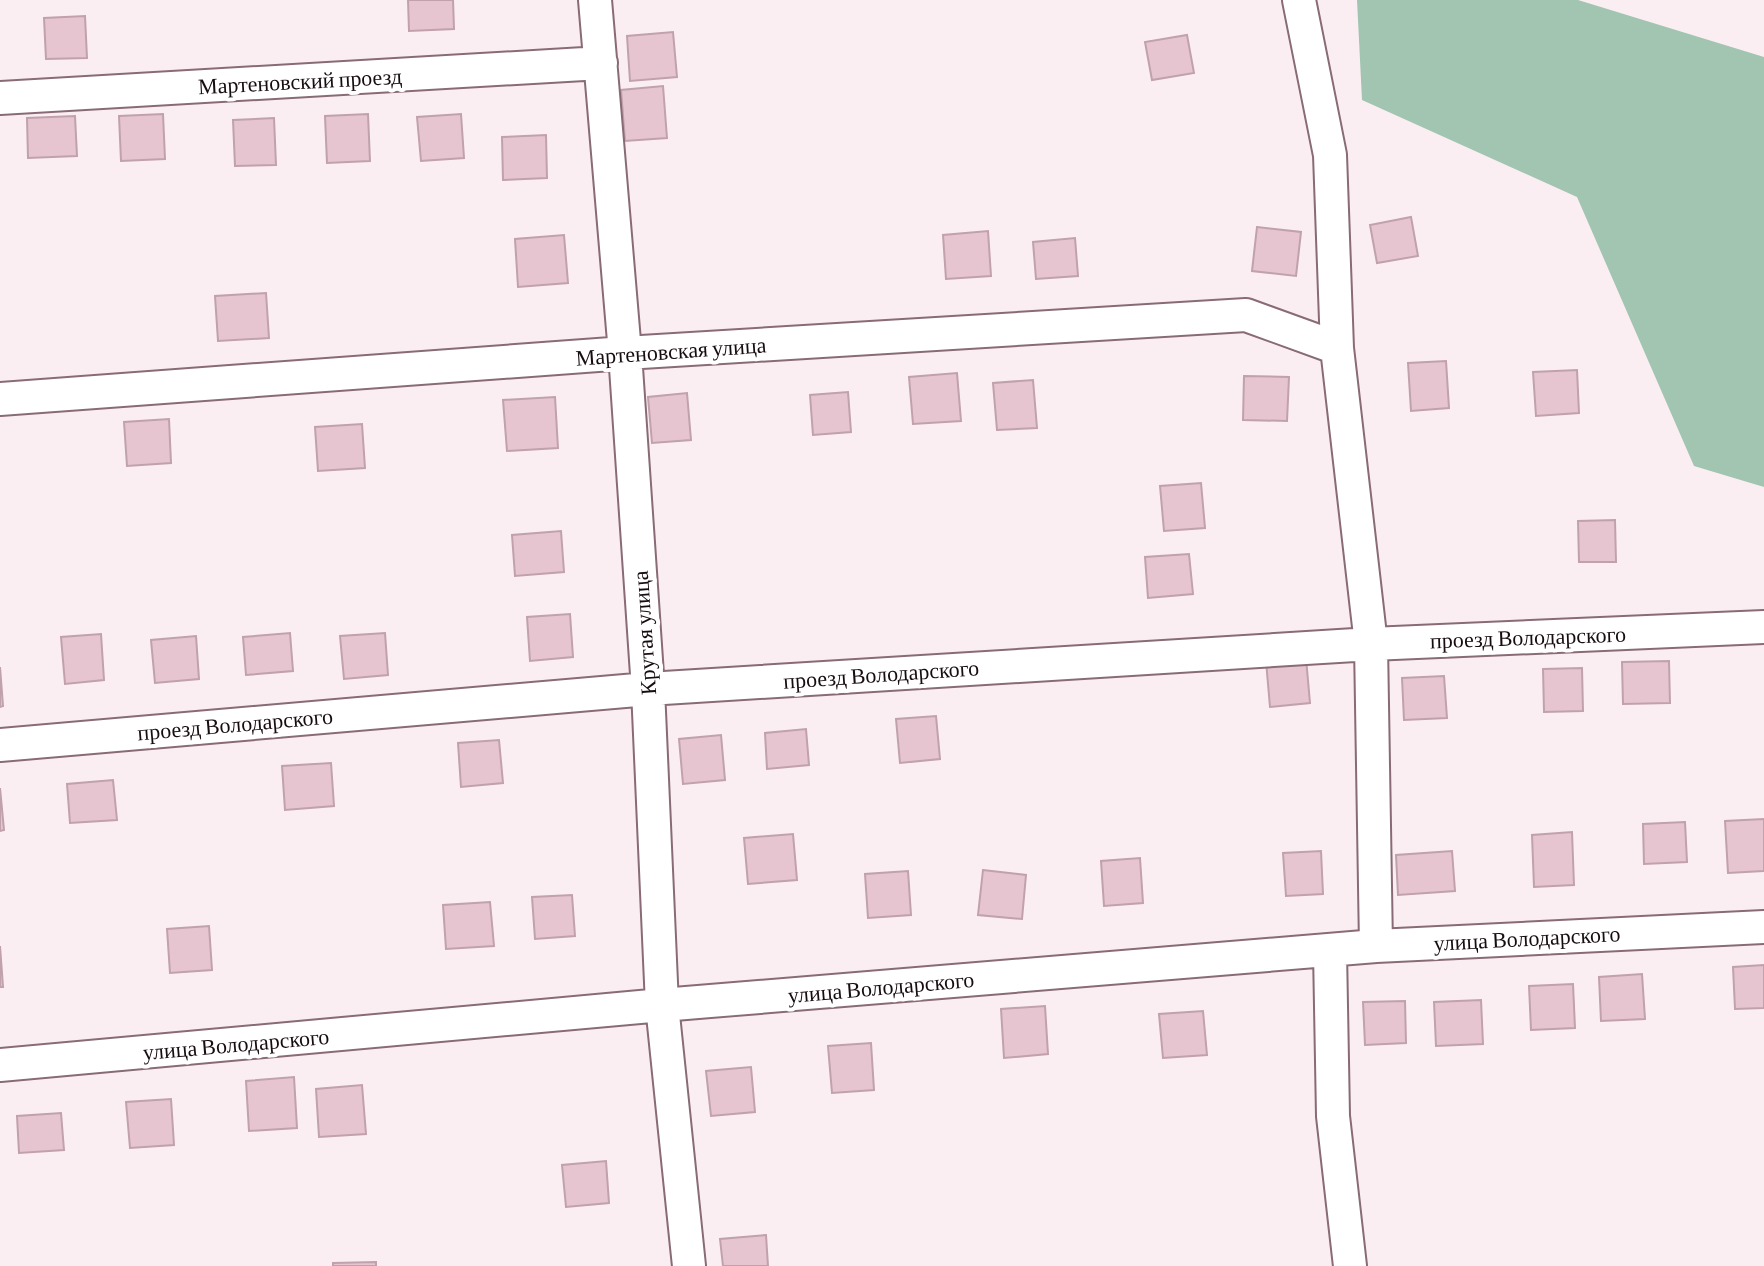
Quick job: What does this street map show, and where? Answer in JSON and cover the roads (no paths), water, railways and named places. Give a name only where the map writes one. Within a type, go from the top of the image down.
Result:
[{"type":"street","name":"Крутая улица","points":[[595,0],[625,353],[648,689],[662,1005],[689,1266]]},
{"type":"street","points":[[1299,0],[1330,155],[1337,348],[1371,644],[1376,946]]},
{"type":"street","name":"Мартеновский проезд","points":[[0,98],[601,63]]},
{"type":"street","name":"Мартеновская улица","points":[[0,399],[625,353],[1246,315],[1337,348]]},
{"type":"street","name":"проезд Володарского","points":[[0,745],[648,689],[1371,644],[1764,627]]},
{"type":"street","name":"улица Володарского","points":[[0,1065],[662,1005],[1376,946],[1764,927]]},
{"type":"street","points":[[1330,951],[1333,1116],[1350,1266]]}]
